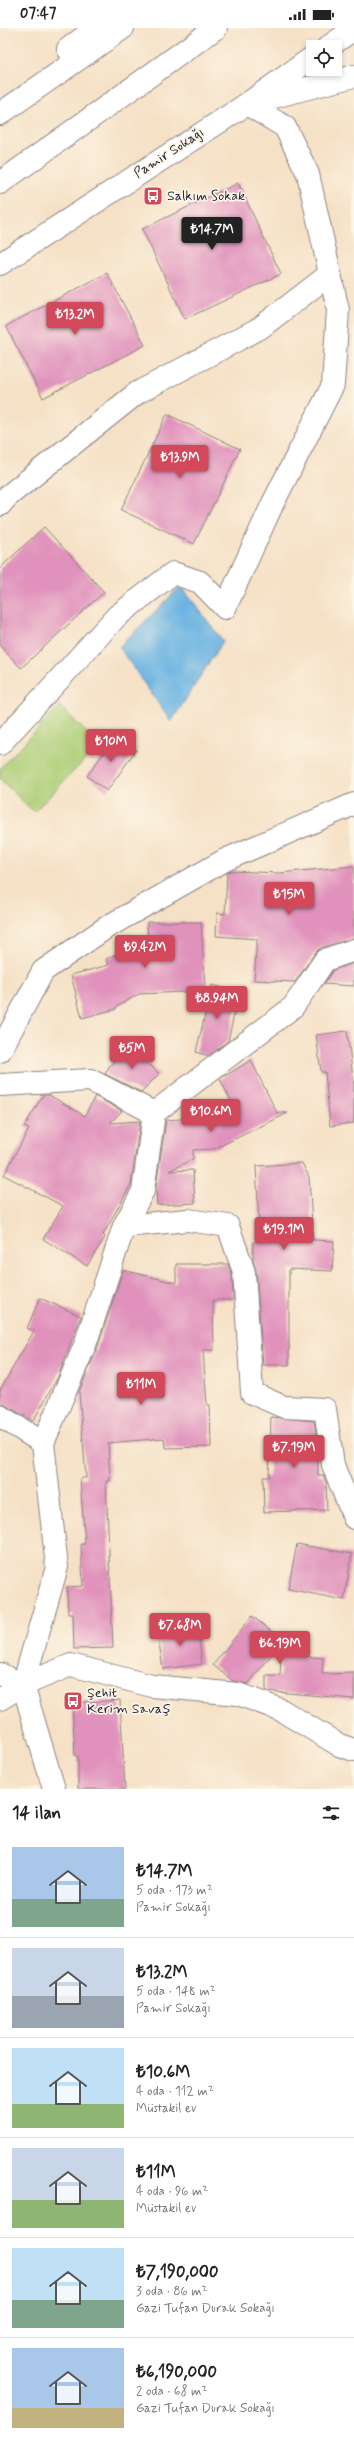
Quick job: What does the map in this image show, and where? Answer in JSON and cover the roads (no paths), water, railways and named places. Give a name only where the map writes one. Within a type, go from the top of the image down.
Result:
[{"type":"main road","points":[[0,101],[96,28]]},
{"type":"main road","points":[[0,114],[123,28]]},
{"type":"main road","points":[[0,183],[216,28]]},
{"type":"main road","points":[[338,40],[354,28]]},
{"type":"main road","points":[[0,744],[117,616],[173,573],[200,582],[225,608],[273,503],[333,385],[338,310],[308,174],[285,127],[247,104],[306,62]]},
{"type":"main road","name":"Pamir Sokağı","points":[[0,264],[247,104],[354,76]]},
{"type":"main road","points":[[0,505],[8,496],[137,392],[260,328],[330,274]]},
{"type":"main road","points":[[0,1051],[44,972],[100,932],[225,860],[354,804]]},
{"type":"main road","points":[[54,1789],[23,1685],[57,1567],[43,1443],[85,1345],[124,1226],[143,1191],[154,1113],[293,1007],[325,960],[354,950]]},
{"type":"main road","points":[[0,1085],[90,1080],[154,1113]]},
{"type":"main road","points":[[124,1226],[188,1220],[228,1226],[244,1272],[252,1393],[284,1407],[325,1409],[333,1465],[354,1518]]},
{"type":"main road","points":[[0,1416],[43,1443]]},
{"type":"main road","points":[[0,1699],[23,1685],[71,1665],[152,1686],[238,1694],[281,1710],[339,1745],[354,1750]]},
{"type":"main road","points":[[0,1674],[23,1685]]},
{"type":"water","points":[[181,586],[223,641],[171,722],[119,647]]},
{"type":"place","name":"Salkım Sokak","points":[[153,196]]},
{"type":"place","name":"Şehit Kerim Savaş","points":[[73,1701]]}]
